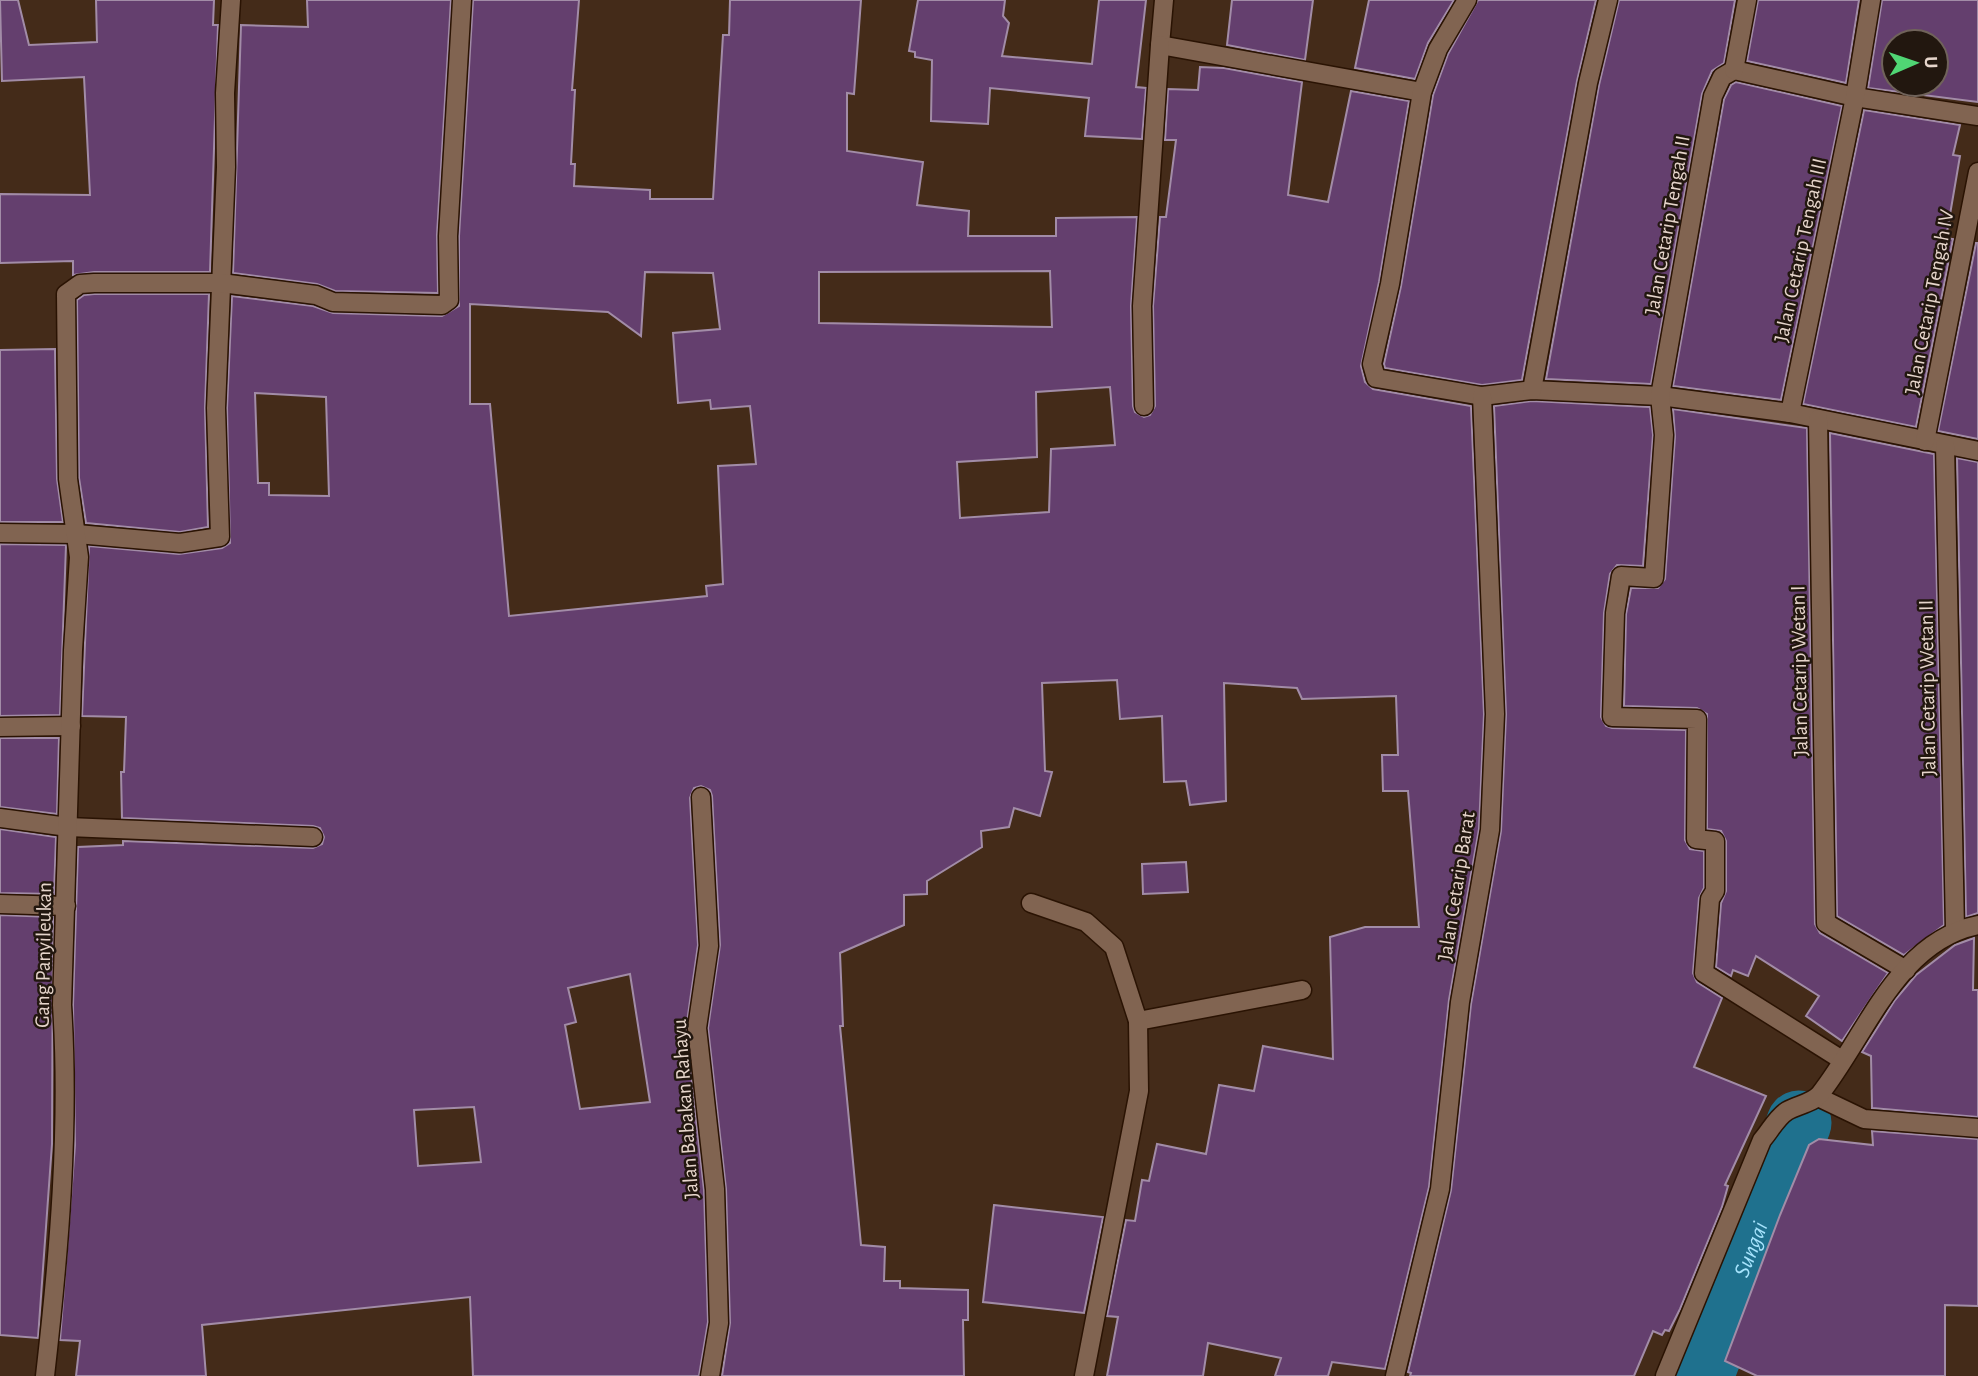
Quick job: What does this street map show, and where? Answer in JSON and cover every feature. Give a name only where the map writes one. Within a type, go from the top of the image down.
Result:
[{"type":"street","points":[[0,533],[77,534],[180,544],[220,538],[216,408],[225,93],[232,0]]},
{"type":"street","points":[[221,284],[316,295],[333,302],[442,305],[449,300],[448,236],[462,0]]},
{"type":"street","points":[[1144,406],[1142,306],[1164,0]]},
{"type":"street","points":[[1466,0],[1438,49],[1422,92],[1391,284],[1372,370],[1380,380],[1482,396],[1532,390],[1660,396],[1790,413],[1978,451]]},
{"type":"street","points":[[1532,390],[1588,83],[1608,0]]},
{"type":"street","points":[[1747,0],[1734,70],[1854,97],[1978,116]]},
{"type":"street","name":"Jalan Cetarip Tengah III","points":[[1790,413],[1871,0]]},
{"type":"street","points":[[1160,45],[1422,92]]},
{"type":"street","name":"Jalan Cetarip Tengah II","points":[[1734,70],[1722,77],[1713,96],[1660,396],[1664,435],[1654,578],[1622,576],[1615,613],[1612,716],[1697,719],[1696,839],[1715,841],[1714,891],[1710,899],[1704,973],[1842,1060]]},
{"type":"street","name":"Jalan Cetarip Tengah IV","points":[[1925,441],[1978,172]]},
{"type":"street","name":"Gang Panyileukan","points":[[45,1376],[53,1299],[63,1123],[68,827],[79,557],[68,479],[66,294],[80,284],[94,283],[221,284]]},
{"type":"street","name":"Jalan Cetarip Barat","points":[[1395,1376],[1440,1189],[1460,1002],[1490,831],[1495,714],[1482,396]]},
{"type":"street","name":"Jalan Cetarip Wetan I","points":[[1818,419],[1826,923],[1906,970]]},
{"type":"street","name":"Jalan Cetarip Wetan II","points":[[1945,445],[1955,929]]},
{"type":"street","points":[[0,727],[71,726]]},
{"type":"street","name":"Jalan Babakan Rahayu","points":[[701,797],[709,946],[697,1028],[715,1189],[719,1324],[710,1376]]},
{"type":"street","points":[[0,818],[68,827],[313,837]]},
{"type":"street","points":[[1031,903],[1086,922],[1114,947],[1138,1021],[1139,1091],[1084,1376]]},
{"type":"street","points":[[0,904],[66,906]]},
{"type":"street","points":[[1665,1376],[1762,1140],[1784,1113],[1818,1097],[1917,957],[1955,929],[1978,925]]},
{"type":"street","points":[[1138,1021],[1302,990]]},
{"type":"street","points":[[1818,1097],[1864,1119],[1978,1128]]},
{"type":"building","points":[[0,0],[18,0],[29,45],[97,42],[96,0],[214,0],[213,25],[218,25],[210,272],[94,272],[73,275],[73,261],[0,263],[0,194],[90,195],[84,77],[2,81]]},
{"type":"building","points":[[307,0],[451,0],[437,235],[438,293],[335,291],[317,284],[233,273],[241,25],[308,27]]},
{"type":"building","points":[[473,0],[579,0],[572,90],[575,90],[571,164],[575,164],[574,186],[650,190],[650,199],[713,199],[723,35],[729,35],[730,0],[861,0],[854,94],[847,93],[847,151],[923,162],[917,205],[969,211],[968,236],[1056,236],[1056,218],[1137,217],[1131,306],[1133,406],[1135,412],[1144,417],[1150,415],[1155,406],[1153,306],[1160,217],[1166,217],[1176,140],[1165,140],[1168,89],[1198,90],[1200,67],[1224,68],[1302,82],[1288,195],[1328,202],[1351,91],[1409,101],[1379,282],[1361,366],[1365,382],[1373,389],[1471,406],[1484,714],[1479,829],[1449,1000],[1429,1187],[1385,1369],[1332,1362],[1328,1376],[1275,1376],[1281,1358],[1208,1343],[1203,1376],[1107,1376],[1118,1317],[1107,1316],[1126,1220],[1135,1221],[1142,1180],[1149,1181],[1157,1144],[1206,1154],[1219,1085],[1254,1091],[1263,1046],[1333,1059],[1330,937],[1365,927],[1419,927],[1408,791],[1383,791],[1382,755],[1398,755],[1396,696],[1302,699],[1297,688],[1224,683],[1226,801],[1190,805],[1186,781],[1164,782],[1162,716],[1120,719],[1117,680],[1042,683],[1045,771],[1052,772],[1040,816],[1014,808],[1009,827],[981,831],[982,847],[927,881],[927,894],[904,895],[904,925],[840,953],[843,1026],[840,1026],[861,1245],[885,1247],[884,1281],[900,1281],[900,1288],[968,1290],[968,1320],[963,1320],[964,1376],[722,1376],[730,1323],[726,1189],[708,1028],[720,945],[712,796],[710,790],[701,786],[694,788],[690,798],[698,945],[686,1029],[704,1190],[708,1322],[699,1376],[473,1376],[470,1297],[202,1325],[206,1376],[76,1376],[80,1341],[60,1340],[75,1145],[73,1005],[78,847],[123,845],[123,841],[313,848],[322,844],[324,837],[320,828],[313,826],[122,818],[121,772],[124,772],[126,717],[82,716],[89,546],[179,554],[222,548],[230,543],[227,408],[232,296],[313,306],[333,313],[442,316],[459,306],[459,236]],"holes":[[[1050,271],[1052,327],[819,323],[819,272]],[[645,272],[713,273],[720,329],[673,333],[678,403],[710,400],[711,409],[750,406],[756,464],[718,466],[723,584],[706,586],[707,596],[509,616],[490,404],[470,404],[470,304],[608,312],[641,336]],[[1110,387],[1115,445],[1051,449],[1049,512],[960,518],[957,462],[1037,457],[1036,392]],[[255,393],[326,397],[329,496],[269,495],[269,483],[258,483]],[[630,974],[650,1102],[580,1109],[565,1025],[576,1022],[568,988]],[[474,1107],[481,1162],[418,1166],[414,1110]]]},
{"type":"building","points":[[918,0],[1005,0],[1003,16],[1009,23],[1002,56],[1092,64],[1099,0],[1146,0],[1136,87],[1146,88],[1142,139],[1085,136],[1089,98],[990,88],[988,124],[931,121],[932,60],[915,57],[915,52],[909,51]]},
{"type":"building","points":[[1232,0],[1313,0],[1305,60],[1227,45]]},
{"type":"building","points":[[1369,0],[1454,0],[1428,43],[1415,79],[1355,68]]},
{"type":"building","points":[[1478,0],[1596,0],[1577,81],[1522,380],[1482,385],[1385,368],[1384,364],[1401,286],[1433,95],[1448,54]]},
{"type":"building","points":[[1619,0],[1735,0],[1724,63],[1712,71],[1702,94],[1651,384],[1546,379],[1599,85]]},
{"type":"building","points":[[1758,0],[1859,0],[1846,83],[1747,61]]},
{"type":"building","points":[[1882,0],[1978,0],[1978,102],[1947,98],[1950,98],[1950,28],[1880,28],[1880,90],[1868,88]]},
{"type":"building","points":[[1736,82],[1842,106],[1781,400],[1673,386],[1724,99],[1731,85]]},
{"type":"building","points":[[1864,110],[1960,125],[1953,155],[1960,156],[1946,238],[1953,239],[1916,427],[1803,404]]},
{"type":"building","points":[[1978,243],[1978,439],[1938,431]]},
{"type":"building","points":[[209,294],[205,408],[208,527],[180,532],[86,523],[79,478],[77,300],[84,295]]},
{"type":"building","points":[[55,349],[57,479],[63,522],[0,522],[0,350]]},
{"type":"building","points":[[1532,401],[1650,407],[1653,435],[1643,566],[1617,565],[1610,574],[1604,613],[1601,717],[1606,726],[1612,728],[1686,730],[1685,840],[1690,849],[1704,851],[1704,888],[1699,898],[1693,973],[1697,982],[1722,998],[1694,1067],[1766,1096],[1725,1185],[1728,1186],[1722,1207],[1680,1309],[1669,1331],[1665,1330],[1662,1335],[1653,1331],[1634,1376],[1410,1376],[1411,1373],[1408,1372],[1451,1190],[1471,1004],[1501,831],[1506,714],[1494,406]]},
{"type":"building","points":[[1673,409],[1807,428],[1815,924],[1820,933],[1888,973],[1842,1041],[1806,1016],[1819,996],[1756,956],[1748,976],[1733,970],[1731,976],[1716,967],[1721,903],[1726,891],[1726,841],[1721,831],[1707,829],[1707,714],[1697,708],[1624,706],[1626,614],[1631,588],[1658,588],[1665,579],[1675,436]]},
{"type":"building","points":[[1830,433],[1934,454],[1944,925],[1904,955],[1837,916]]},
{"type":"building","points":[[1957,458],[1978,462],[1978,913],[1966,917]]},
{"type":"building","points":[[0,544],[66,545],[60,715],[0,716]]},
{"type":"building","points":[[0,738],[59,738],[57,814],[0,807]]},
{"type":"building","points":[[0,829],[56,837],[54,894],[0,893]]},
{"type":"building","points":[[1186,862],[1188,892],[1143,894],[1142,864]]},
{"type":"building","points":[[0,915],[53,917],[52,1144],[38,1338],[0,1335]]},
{"type":"building","points":[[1974,938],[1973,990],[1978,990],[1978,1117],[1872,1108],[1871,1056],[1862,1052],[1895,1000],[1916,975],[1955,945]]},
{"type":"building","points":[[1872,1131],[1978,1139],[1978,1306],[1945,1305],[1945,1376],[1757,1376],[1725,1361],[1809,1145],[1819,1139],[1873,1145]]},
{"type":"building","points":[[994,1205],[1103,1217],[1084,1313],[983,1302]]},
{"type":"waterway","name":"Sungai","points":[[1701,1376],[1799,1123]]}]
